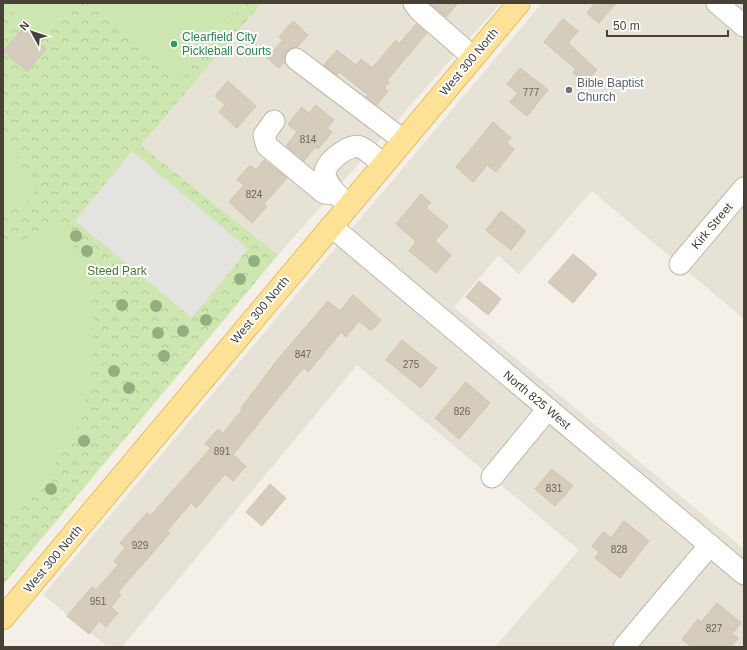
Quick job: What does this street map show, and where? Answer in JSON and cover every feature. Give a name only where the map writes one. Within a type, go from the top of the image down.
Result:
[{"type":"main road","name":"West 300 North","points":[[3,618],[331,226],[342,200],[383,164],[519,3]]},
{"type":"street","points":[[414,3],[419,10],[473,57]]},
{"type":"street","points":[[716,3],[744,26]]},
{"type":"street","points":[[296,58],[403,140]]},
{"type":"street","points":[[274,121],[264,135],[267,146],[324,193],[342,200]]},
{"type":"street","points":[[342,200],[325,172],[332,162],[349,147],[360,147],[383,164]]},
{"type":"street","name":"Kirk Street","points":[[680,264],[744,188]]},
{"type":"street","name":"North 825 West","points":[[331,226],[744,574]]},
{"type":"street","points":[[492,477],[548,409]]},
{"type":"street","points":[[624,647],[710,545]]},
{"type":"shaded area","points":[[262,3],[501,3],[278,255],[141,145]]},
{"type":"shaded area","points":[[542,3],[744,3],[744,319],[592,191],[519,274],[498,256],[454,307],[744,549],[744,647],[495,647],[579,550],[357,365],[122,647],[108,647],[43,595]]},
{"type":"shaded area","points":[[132,151],[248,249],[192,318],[75,221]]},
{"type":"green space","name":"Steed Park","points":[[3,3],[262,3],[141,145],[278,255],[3,585]]},
{"type":"green space","points":[[3,3],[76,3],[45,39]]},
{"type":"green space","name":"Clearfield City Pickleball Courts","points":[[97,3],[245,3],[180,80],[94,7]]},
{"type":"green space","points":[[3,139],[18,159],[36,197],[3,214]]},
{"type":"green space","points":[[59,221],[77,255],[90,288],[94,327],[92,369],[83,416],[63,452],[39,486],[3,520],[3,251]]},
{"type":"building","points":[[429,3],[458,3],[446,17]]},
{"type":"building","points":[[595,3],[616,3],[599,23],[587,13]]},
{"type":"building","points":[[563,19],[578,31],[568,43],[597,70],[584,83],[573,73],[576,69],[544,42]]},
{"type":"building","points":[[293,21],[308,35],[297,47],[287,51],[285,62],[279,68],[267,58],[283,40],[279,37]]},
{"type":"building","points":[[416,24],[427,33],[387,80],[389,82],[384,88],[388,91],[377,105],[366,97],[368,95],[339,72],[337,75],[324,65],[337,50],[356,65],[361,59],[372,68],[396,40],[399,44]]},
{"type":"building","points":[[23,29],[46,49],[27,71],[3,51]]},
{"type":"building","points":[[520,68],[548,90],[527,116],[510,102],[518,93],[507,84]]},
{"type":"building","points":[[228,81],[256,106],[237,128],[219,112],[225,105],[215,96]]},
{"type":"building","points":[[316,105],[334,120],[327,128],[332,132],[318,149],[315,147],[304,161],[286,146],[297,132],[288,124],[302,107],[309,113]]},
{"type":"building","points":[[493,122],[511,138],[507,143],[514,149],[496,172],[487,165],[473,182],[456,167]]},
{"type":"building","points":[[264,160],[287,178],[264,204],[267,206],[252,223],[229,202],[244,185],[237,180],[250,165],[256,170]]},
{"type":"building","points":[[421,194],[431,203],[426,208],[448,226],[435,241],[451,255],[436,273],[409,251],[416,241],[396,224]]},
{"type":"building","points":[[501,211],[526,231],[511,250],[486,230]]},
{"type":"building","points":[[573,254],[597,274],[573,303],[548,282]]},
{"type":"building","points":[[479,281],[501,299],[488,315],[466,297]]},
{"type":"building","points":[[353,295],[381,320],[371,331],[359,321],[346,337],[341,332],[308,372],[304,368],[298,374],[233,455],[246,466],[233,481],[225,474],[196,508],[191,503],[167,531],[170,533],[118,592],[121,595],[111,607],[118,613],[106,627],[99,621],[89,634],[67,616],[92,587],[96,590],[118,565],[114,561],[125,548],[120,543],[147,513],[150,516],[211,448],[205,444],[218,429],[223,433],[242,410],[241,408],[279,358],[328,301],[340,311]]},
{"type":"building","points":[[402,340],[437,368],[421,388],[386,360]]},
{"type":"building","points":[[466,382],[490,403],[459,439],[435,418]]},
{"type":"building","points":[[552,469],[573,486],[555,506],[535,489]]},
{"type":"building","points":[[270,484],[286,498],[262,526],[246,512]]},
{"type":"building","points":[[624,521],[649,541],[620,578],[595,558],[599,552],[592,546],[604,532],[611,538]]},
{"type":"building","points":[[717,603],[741,623],[732,634],[738,638],[731,647],[692,647],[682,639],[698,619],[701,622]]},
{"type":"place","name":"Clearfield City Pickleball Courts","points":[[174,44]]},
{"type":"place","name":"Bible Baptist Church","points":[[569,90]]}]
